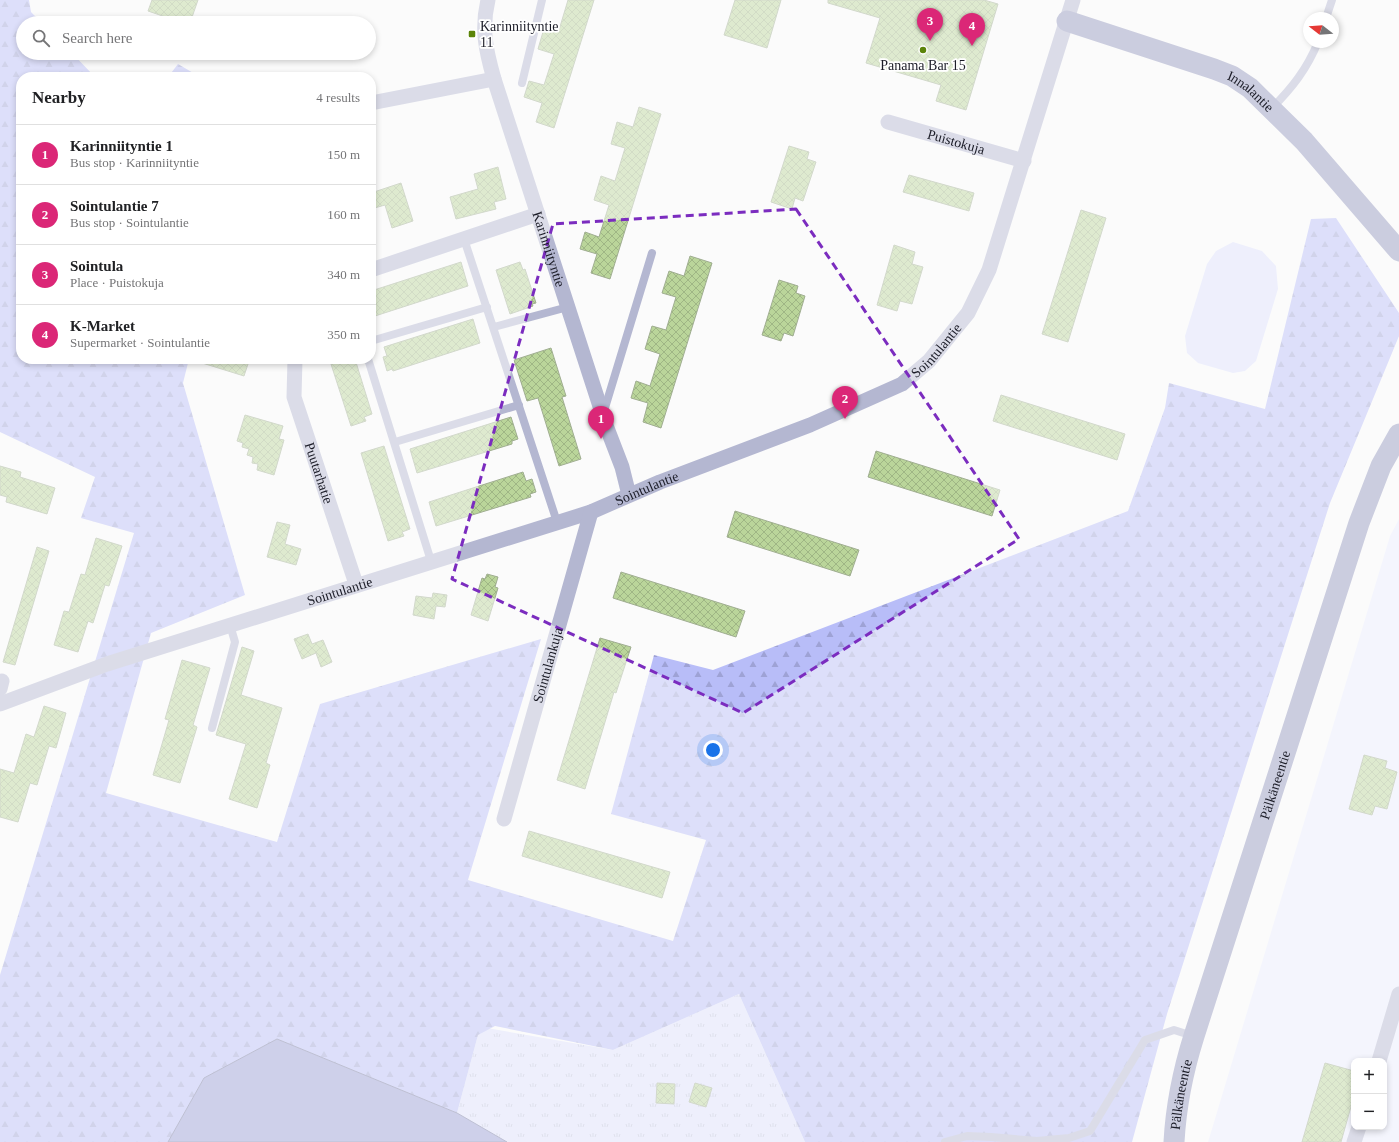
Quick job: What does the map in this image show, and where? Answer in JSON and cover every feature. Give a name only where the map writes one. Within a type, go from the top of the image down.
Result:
[{"type":"main road","name":"Innalantie","points":[[1068,21],[1232,76],[1250,88],[1304,141],[1399,251]]},
{"type":"main road","name":"Pälkäneentie","points":[[1174,1142],[1176,1113],[1183,1072],[1194,1036],[1356,531],[1381,466],[1399,434]]},
{"type":"street","name":"Karinniityntie","points":[[488,0],[484,15],[485,46],[494,79],[622,467],[629,495]]},
{"type":"street","points":[[1068,21],[1073,0]]},
{"type":"street","name":"Sointulantie","points":[[0,704],[107,664],[356,584],[591,512],[629,495],[810,425],[902,384],[929,361],[968,314],[989,270],[1068,21]]},
{"type":"street","points":[[376,102],[494,79]]},
{"type":"street","name":"Puistokuja","points":[[888,122],[1024,161]]},
{"type":"street","points":[[376,268],[538,214]]},
{"type":"street","name":"Puutarhatie","points":[[294,364],[294,397],[356,584]]},
{"type":"street","name":"Sointulankuja","points":[[504,819],[591,512]]},
{"type":"street","points":[[1380,1058],[1399,994]]},
{"type":"street","points":[[1354,1142],[1358,1130]]},
{"type":"lane","points":[[522,83],[542,0]]},
{"type":"lane","points":[[1328,12],[1332,0]]},
{"type":"lane","points":[[1271,109],[1295,84],[1315,48]]},
{"type":"lane","points":[[464,238],[557,522]]},
{"type":"lane","points":[[603,413],[652,253]]},
{"type":"lane","points":[[376,340],[487,307]]},
{"type":"lane","points":[[494,327],[568,307]]},
{"type":"lane","points":[[370,364],[431,561]]},
{"type":"lane","points":[[394,442],[519,405]]},
{"type":"lane","points":[[212,728],[235,642],[230,625]]},
{"type":"lane","points":[[945,1142],[967,1136],[991,1136],[1037,1142],[1069,1138],[1090,1131],[1145,1040],[1174,1030],[1194,1036]]},
{"type":"highlighted area","points":[[796,209],[1019,539],[743,713],[452,579],[553,224]]},
{"type":"shaded area","points":[[1399,519],[1399,1142],[1208,1142],[1390,536]]},
{"type":"shaded area","points":[[277,1039],[457,1113],[507,1142],[168,1142],[204,1078]]},
{"type":"green space","points":[[0,0],[29,0],[31,12],[35,16],[16,16],[16,60],[79,60],[90,72],[16,72],[16,364],[188,364],[183,383],[245,595],[151,633],[106,793],[277,842],[320,704],[541,639],[468,880],[673,941],[706,840],[611,814],[654,655],[713,670],[1128,511],[1165,408],[1169,383],[1265,409],[1311,219],[1336,218],[1399,313],[1399,336],[1330,503],[1167,1014],[1132,1142],[805,1142],[739,994],[613,1050],[495,1026],[478,1035],[457,1113],[277,1039],[204,1078],[168,1142],[0,1142],[0,975],[134,533],[81,518],[95,477],[0,432]]},
{"type":"green space","points":[[178,64],[192,72],[172,72]]},
{"type":"green space","points":[[1233,242],[1262,251],[1276,266],[1278,289],[1256,361],[1245,371],[1233,373],[1198,363],[1187,353],[1185,336],[1207,264],[1216,251]]},
{"type":"green space","points":[[739,994],[805,1142],[507,1142],[457,1113],[478,1035],[487,1028],[613,1050]]},
{"type":"building","points":[[152,0],[198,0],[192,16],[163,16],[148,11]]},
{"type":"building","points":[[568,0],[594,0],[554,128],[536,122],[542,103],[524,97],[529,81],[544,85],[554,54],[538,49],[545,25],[559,30]]},
{"type":"building","points":[[735,0],[781,0],[767,48],[724,35]]},
{"type":"building","points":[[828,0],[984,0],[998,4],[966,110],[936,101],[941,85],[866,63],[880,18],[828,3]]},
{"type":"building","points":[[639,107],[661,114],[610,279],[591,273],[597,254],[580,249],[585,232],[599,237],[609,205],[594,200],[601,176],[615,181],[625,148],[611,144],[617,122],[633,127]]},
{"type":"building","points":[[789,146],[809,152],[807,159],[816,162],[803,201],[795,198],[792,209],[771,202]]},
{"type":"building","points":[[498,167],[506,199],[494,202],[496,209],[456,219],[450,197],[478,189],[474,174]]},
{"type":"building","points":[[909,175],[974,193],[969,211],[903,192]]},
{"type":"building","points":[[401,183],[413,221],[392,228],[385,205],[376,208],[376,191]]},
{"type":"building","points":[[1081,210],[1106,218],[1068,342],[1042,334]]},
{"type":"building","points":[[894,245],[915,252],[912,264],[923,267],[912,304],[900,301],[897,311],[877,305]]},
{"type":"building","points":[[690,256],[712,263],[661,428],[643,422],[648,403],[631,398],[636,381],[650,386],[660,354],[645,349],[652,326],[666,330],[676,297],[662,293],[669,271],[684,276]]},
{"type":"building","points":[[461,262],[468,286],[376,316],[376,289]]},
{"type":"building","points":[[520,262],[523,270],[525,269],[536,303],[532,304],[533,306],[510,314],[496,270]]},
{"type":"building","points":[[779,280],[798,286],[796,293],[805,296],[793,336],[784,333],[781,341],[762,335]]},
{"type":"building","points":[[473,319],[480,343],[393,371],[392,369],[387,371],[383,357],[387,356],[384,347]]},
{"type":"building","points":[[551,348],[566,396],[562,397],[581,459],[559,466],[538,398],[527,401],[514,360]]},
{"type":"building","points":[[205,364],[248,364],[244,376]]},
{"type":"building","points":[[331,364],[357,364],[372,414],[364,417],[366,421],[351,426]]},
{"type":"building","points":[[1001,395],[1125,434],[1117,460],[993,421]]},
{"type":"building","points":[[245,415],[283,426],[279,439],[284,440],[274,475],[257,470],[258,464],[252,463],[253,457],[247,455],[249,449],[242,447],[243,443],[237,441]]},
{"type":"building","points":[[511,417],[518,439],[512,441],[512,444],[417,473],[410,449]]},
{"type":"building","points":[[384,446],[410,529],[402,532],[404,536],[388,541],[361,453]]},
{"type":"building","points":[[876,451],[1000,490],[992,516],[868,477]]},
{"type":"building","points":[[0,466],[21,472],[20,477],[55,488],[47,514],[6,502],[7,497],[0,495]]},
{"type":"building","points":[[523,472],[526,481],[532,479],[536,492],[530,494],[531,497],[436,526],[429,502]]},
{"type":"building","points":[[735,511],[859,550],[850,576],[727,537]]},
{"type":"building","points":[[277,522],[290,525],[285,544],[301,549],[296,565],[267,557]]},
{"type":"building","points":[[96,538],[122,546],[109,586],[105,585],[93,623],[88,621],[78,652],[54,645],[64,611],[69,612],[81,574],[85,575]]},
{"type":"building","points":[[37,547],[49,551],[15,665],[3,662]]},
{"type":"building","points":[[621,572],[745,611],[736,637],[613,598]]},
{"type":"building","points":[[487,574],[498,577],[495,587],[498,588],[488,621],[471,615],[482,578],[485,579]]},
{"type":"building","points":[[433,593],[447,595],[445,607],[436,606],[434,619],[413,615],[416,596],[432,598]]},
{"type":"building","points":[[308,634],[312,644],[323,640],[332,662],[321,667],[316,653],[302,659],[294,639]]},
{"type":"building","points":[[600,638],[631,647],[616,693],[614,692],[585,789],[557,780]]},
{"type":"building","points":[[242,647],[254,651],[241,695],[282,708],[266,763],[270,765],[257,808],[229,799],[246,744],[216,735]]},
{"type":"building","points":[[182,660],[210,668],[193,725],[197,727],[180,783],[153,775],[169,720],[165,719]]},
{"type":"building","points":[[44,706],[66,713],[56,748],[49,746],[37,785],[30,783],[18,822],[0,817],[0,769],[14,773],[26,734],[34,737]]},
{"type":"building","points":[[1364,755],[1387,761],[1385,768],[1397,772],[1387,809],[1375,806],[1372,815],[1349,809]]},
{"type":"building","points":[[529,831],[670,872],[662,898],[522,856]]},
{"type":"building","points":[[1325,1063],[1351,1070],[1351,1107],[1341,1142],[1302,1142]]},
{"type":"building","points":[[657,1083],[675,1084],[674,1104],[656,1103]]},
{"type":"building","points":[[695,1083],[712,1088],[706,1107],[689,1102]]},
{"type":"place","name":"Karinniityntie 11","points":[[472,34]]},
{"type":"place","name":"Sointula","points":[[930,41]]},
{"type":"place","name":"K-Market","points":[[972,46]]},
{"type":"place","name":"Panama Bar 15","points":[[923,50]]},
{"type":"place","name":"Sointulantie 7","points":[[845,419]]},
{"type":"place","name":"Karinniityntie 1","points":[[601,439]]}]
